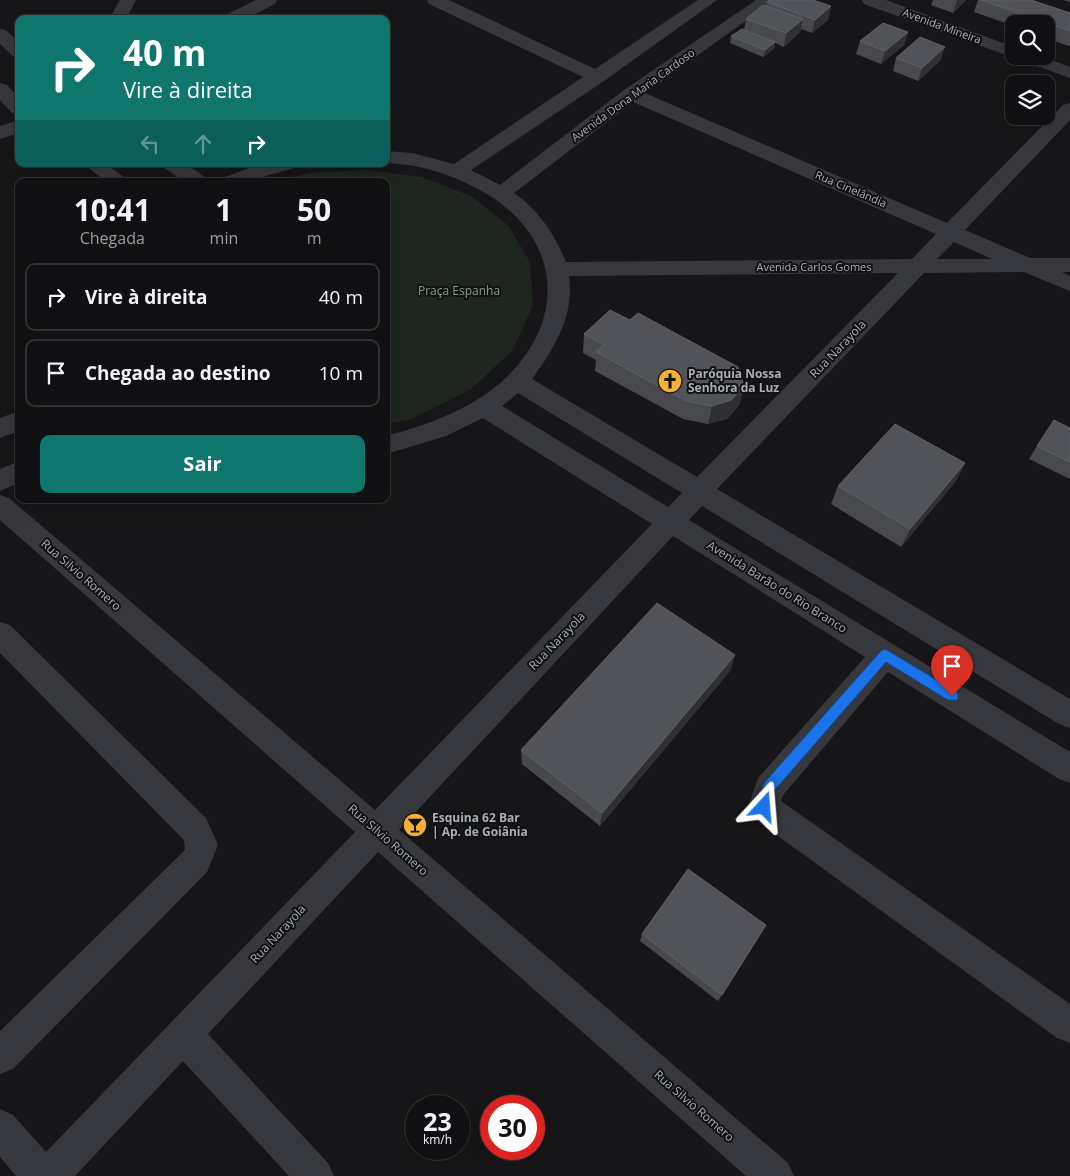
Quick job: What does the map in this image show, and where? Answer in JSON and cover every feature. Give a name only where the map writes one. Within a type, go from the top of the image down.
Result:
[{"type":"street","points":[[119,15],[128,0]]},
{"type":"street","points":[[240,15],[269,0]]},
{"type":"street","points":[[435,0],[598,76]]},
{"type":"street","points":[[457,170],[709,0]]},
{"type":"street","name":"Avenida Dona Maria Cardoso","points":[[502,193],[631,94],[767,0]]},
{"type":"street","name":"Avenida Mineira","points":[[870,0],[1005,50]]},
{"type":"street","points":[[0,34],[15,48]]},
{"type":"street","points":[[1046,65],[1070,74]]},
{"type":"street","points":[[0,89],[15,105]]},
{"type":"street","name":"Rua Cinelândia","points":[[631,94],[1070,284]]},
{"type":"street","name":"Rua Narayola","points":[[49,1176],[671,521],[1070,110]]},
{"type":"street","points":[[0,133],[15,127]]},
{"type":"street","points":[[390,157],[398,157],[457,170],[502,193],[529,214],[548,240],[558,269],[559,306],[545,345],[516,382],[484,407],[421,438],[390,444]]},
{"type":"street","points":[[98,167],[114,178]]},
{"type":"street","points":[[174,167],[192,178]]},
{"type":"street","points":[[240,178],[270,167]]},
{"type":"street","name":"Avenida Carlos Gomes","points":[[558,269],[1070,265]]},
{"type":"street","points":[[516,382],[1070,715]]},
{"type":"street","name":"Avenida Barão do Rio Branco","points":[[484,407],[1070,769]]},
{"type":"street","points":[[0,429],[15,422]]},
{"type":"street","points":[[0,481],[15,473]]},
{"type":"street","name":"Rua Silvio Romero","points":[[0,505],[775,1176]]},
{"type":"street","points":[[0,634],[195,829],[200,836],[202,845],[201,854],[196,861],[0,1056]]},
{"type":"street","points":[[885,655],[768,788],[764,807],[785,824],[1070,1025]]},
{"type":"street","points":[[184,1034],[211,1066],[315,1176]]},
{"type":"street","points":[[0,1128],[41,1176]]},
{"type":"green space","name":"Praça Espanha","points":[[367,170],[422,177],[471,196],[508,225],[530,262],[533,305],[513,350],[470,390],[409,420],[390,423],[390,178],[290,178],[309,173]]},
{"type":"building","points":[[769,0],[813,0],[831,6],[815,20],[767,2]]},
{"type":"building","points":[[981,0],[1031,0],[1070,13],[1070,31],[1055,26],[1055,15],[1024,15]]},
{"type":"building","points":[[763,5],[803,19],[786,33],[746,19]]},
{"type":"building","points":[[883,23],[908,32],[885,51],[860,41]]},
{"type":"building","points":[[742,29],[775,42],[765,50],[731,36]]},
{"type":"building","points":[[920,37],[945,47],[922,68],[896,58]]},
{"type":"building","points":[[610,310],[630,320],[638,313],[738,367],[744,386],[731,400],[712,406],[686,401],[596,352],[604,345],[584,334]]},
{"type":"building","points":[[1054,420],[1070,428],[1070,462],[1037,446]]},
{"type":"building","points":[[895,424],[965,463],[910,529],[838,486]]},
{"type":"building","points":[[657,603],[735,655],[602,813],[521,750]]},
{"type":"building","points":[[688,869],[766,925],[722,995],[642,934]]},
{"type":"place","name":"Paróquia Nossa Senhora da Luz","points":[[670,381]]},
{"type":"place","name":"Esquina 62 Bar | Ap. de Goiânia","points":[[415,825]]},
{"type":"route","points":[[764,807],[768,788],[885,655],[952,696]]}]
